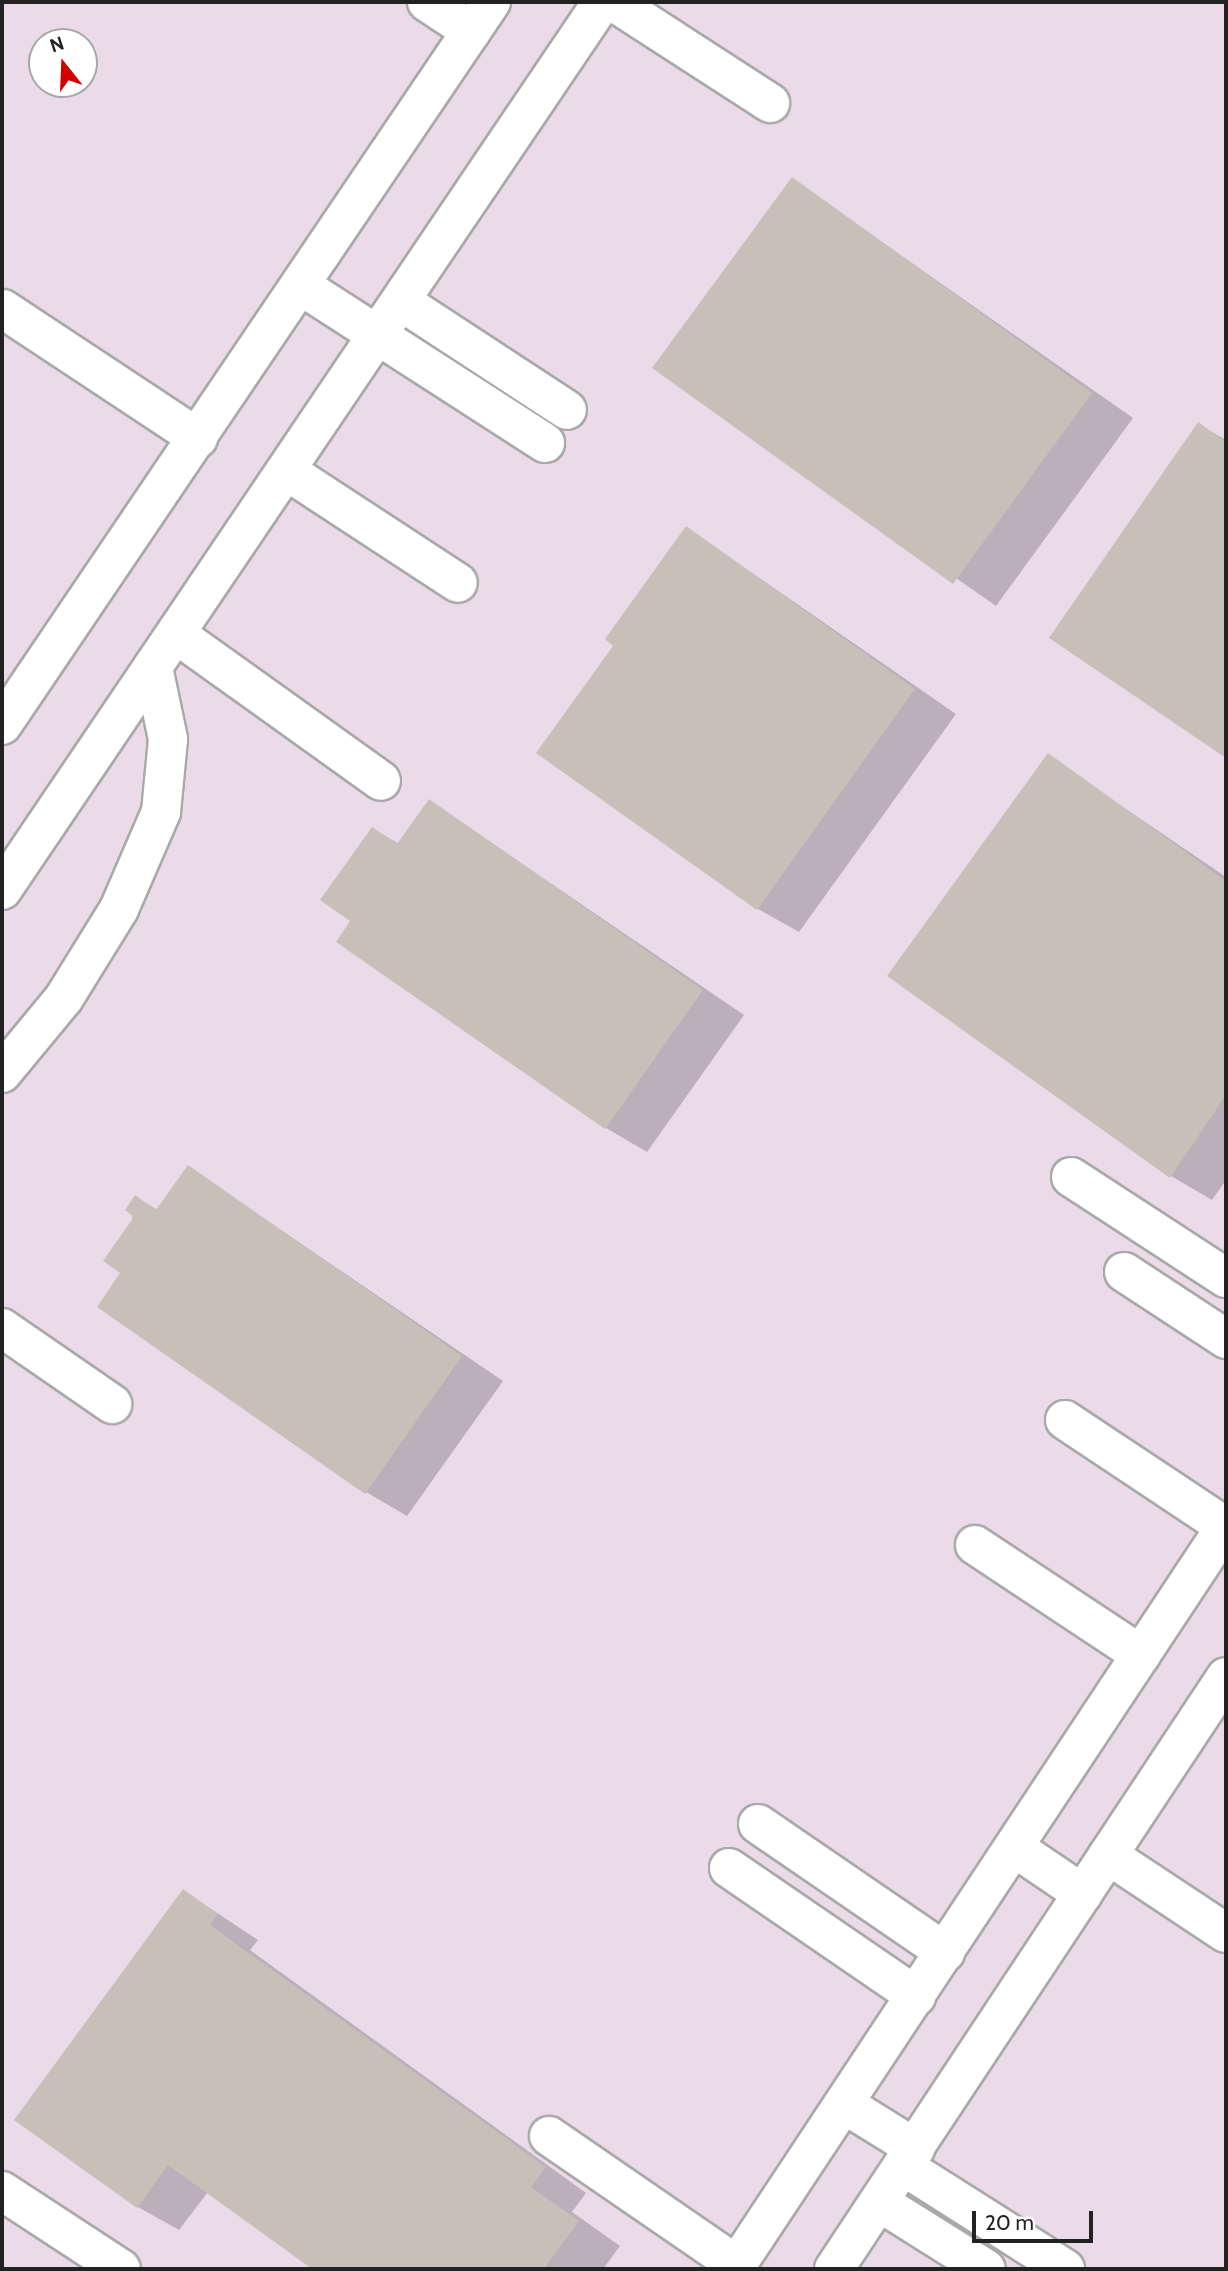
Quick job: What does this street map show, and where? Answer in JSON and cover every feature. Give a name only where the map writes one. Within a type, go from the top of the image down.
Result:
[{"type":"street","points":[[2,725],[303,287],[481,16],[427,2]]},
{"type":"street","points":[[2,890],[380,335],[602,2]]},
{"type":"street","points":[[614,2],[770,103]]},
{"type":"street","points":[[303,287],[545,443]]},
{"type":"street","points":[[402,302],[567,410]]},
{"type":"street","points":[[3,309],[198,439]]},
{"type":"street","points":[[287,471],[458,583]]},
{"type":"street","points":[[176,634],[381,780]]},
{"type":"street","points":[[2,1073],[64,998],[119,909],[161,812],[167,739],[153,667]]},
{"type":"street","points":[[1072,1177],[1226,1278]]},
{"type":"street","points":[[1124,1272],[1226,1339]]},
{"type":"street","points":[[2,1328],[112,1404]]},
{"type":"street","points":[[549,2136],[735,2267],[1226,1527],[1065,1420]]},
{"type":"street","points":[[975,1545],[1141,1655]]},
{"type":"street","points":[[834,2269],[1226,1676]]},
{"type":"street","points":[[758,1824],[945,1952]]},
{"type":"street","points":[[1014,1848],[1083,1894]]},
{"type":"street","points":[[1108,1855],[1226,1933]]},
{"type":"street","points":[[729,1868],[916,1996]]},
{"type":"street","points":[[844,2105],[909,2157],[1065,2269]]},
{"type":"street","points":[[2,2191],[121,2269]]},
{"type":"street","points":[[879,2202],[986,2269]]},
{"type":"shaded area","points":[[2,2],[1226,2],[1226,2269],[2,2269]]},
{"type":"building","points":[[792,177],[1092,393],[953,584],[652,368]]},
{"type":"building","points":[[1198,422],[1226,442],[1226,758],[1049,638]]},
{"type":"building","points":[[686,526],[915,689],[757,910],[536,753],[613,646],[605,639]]},
{"type":"building","points":[[1048,753],[1226,881],[1226,1095],[1170,1178],[887,976]]},
{"type":"building","points":[[429,799],[703,990],[605,1129],[336,942],[350,921],[320,900],[372,827],[397,844]]},
{"type":"building","points":[[188,1165],[462,1356],[365,1494],[97,1307],[120,1273],[103,1261],[134,1217],[125,1210],[135,1195],[156,1210]]},
{"type":"building","points":[[183,1889],[218,1914],[210,1925],[546,2167],[531,2187],[579,2221],[544,2269],[312,2269],[168,2165],[137,2208],[14,2120]]}]
